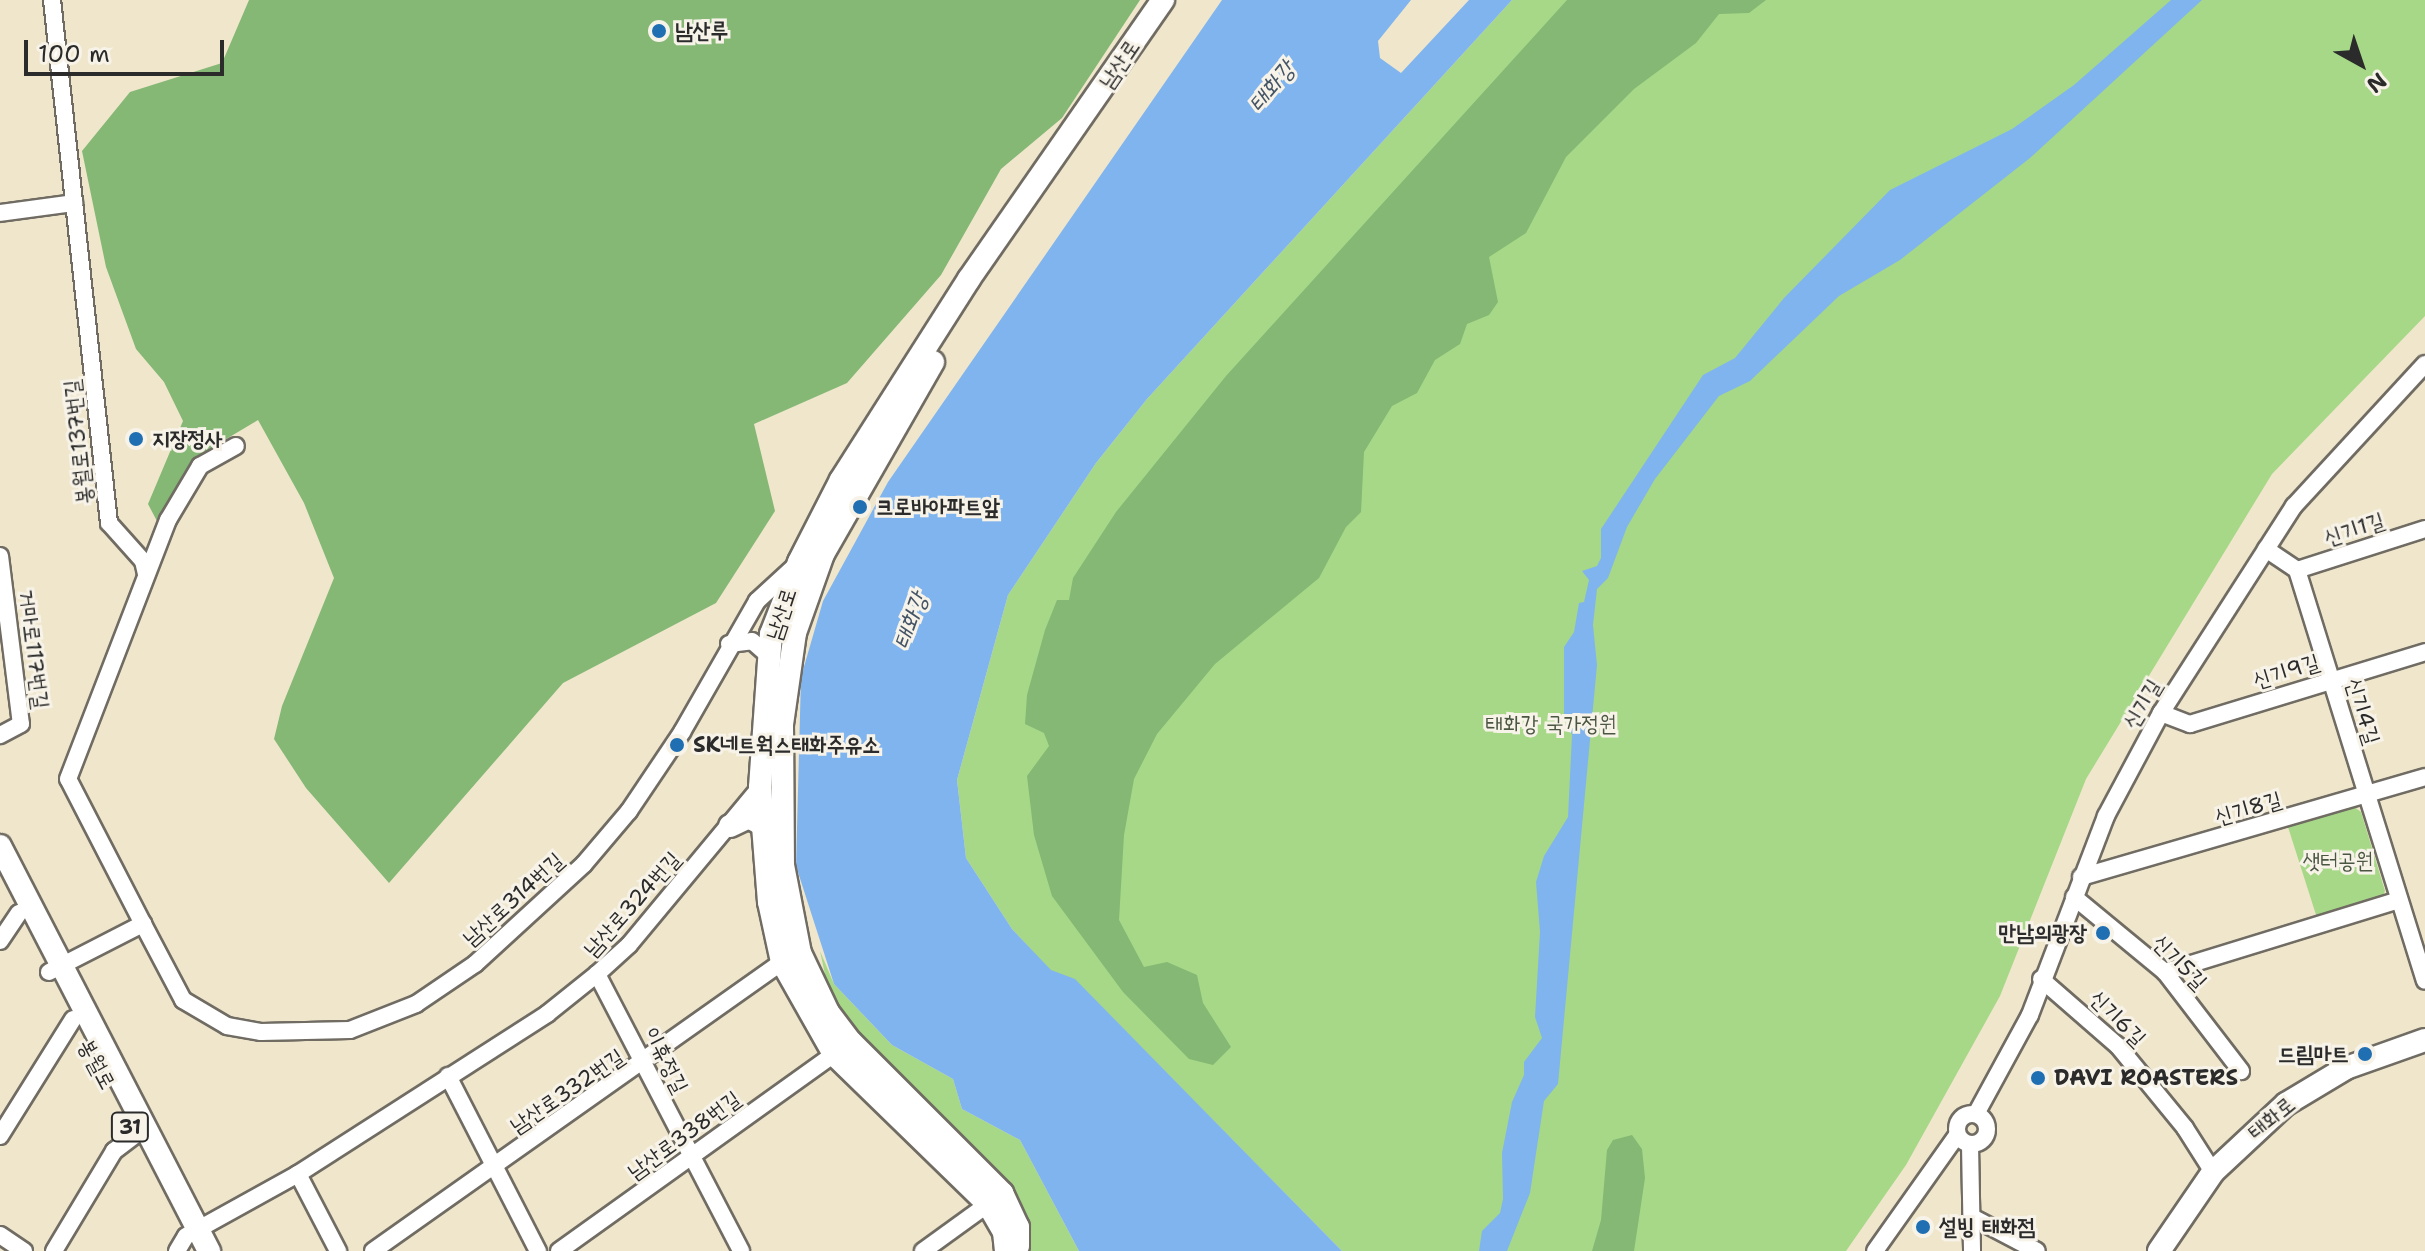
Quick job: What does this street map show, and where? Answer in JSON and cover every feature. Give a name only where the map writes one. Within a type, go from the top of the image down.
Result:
[{"type":"main road","name":"남산로","points":[[1006,1251],[1004,1232],[988,1204],[834,1054],[782,962],[769,902],[760,787],[771,634],[799,562],[841,480],[969,279],[1163,0]]},
{"type":"main road","name":"남산로","points":[[1018,1251],[1018,1227],[1002,1193],[851,1042],[828,1012],[800,953],[788,913],[783,865],[782,724],[795,633],[823,554],[995,260],[1173,0]]},
{"type":"main road","points":[[730,826],[749,817],[763,825]]},
{"type":"main road","points":[[0,846],[55,968],[189,1242],[209,1251]]},
{"type":"main road","name":"봉월로","points":[[0,876],[19,913],[55,968],[73,1019],[189,1242]]},
{"type":"main road","name":"태화로","points":[[2159,1251],[2213,1172],[2243,1140],[2321,1080],[2425,1040]]},
{"type":"street","name":"봉월로137번길","points":[[52,0],[109,523],[143,561],[146,574]]},
{"type":"street","points":[[0,213],[74,203]]},
{"type":"street","name":"신기길","points":[[1964,1140],[1960,1119],[1976,1114],[2012,1054],[2106,816],[2161,713],[2266,549],[2327,466],[2425,364]]},
{"type":"street","points":[[55,968],[143,924],[68,779],[168,520],[200,466],[236,446]]},
{"type":"street","name":"신기1길","points":[[2297,570],[2425,529]]},
{"type":"street","points":[[2266,549],[2297,570]]},
{"type":"street","name":"남산로314번길","points":[[143,924],[183,1000],[227,1026],[261,1032],[350,1030],[416,1004],[475,964],[584,864],[629,811],[682,732],[729,644],[757,601],[799,562],[823,554]]},
{"type":"street","name":"거마로117번길","points":[[0,556],[3,610],[21,724],[0,735]]},
{"type":"street","name":"신기4길","points":[[2297,570],[2425,980]]},
{"type":"street","points":[[729,644],[752,641],[769,656]]},
{"type":"street","name":"신기9길","points":[[2161,713],[2190,724],[2425,652]]},
{"type":"street","name":"신기8길","points":[[2081,877],[2425,777]]},
{"type":"street","name":"남산로324번길","points":[[189,1242],[547,1014],[597,974],[730,826],[760,787]]},
{"type":"street","name":"신기5길","points":[[2074,897],[2165,972],[2241,1071]]},
{"type":"street","points":[[2165,972],[2399,900]]},
{"type":"street","points":[[0,941],[19,913]]},
{"type":"street","name":"남산로332번길","points":[[373,1251],[644,1064],[782,962]]},
{"type":"street","name":"이휴정길","points":[[597,974],[741,1251]]},
{"type":"street","name":"신기6길","points":[[2041,979],[2118,1046],[2185,1128],[2213,1172]]},
{"type":"street","points":[[0,1136],[73,1019]]},
{"type":"street","name":"남산로338번길","points":[[559,1251],[834,1054]]},
{"type":"street","points":[[443,1080],[495,1167],[538,1251]]},
{"type":"street","points":[[1964,1140],[1982,1141],[1987,1132],[1976,1114]]},
{"type":"street","points":[[54,1251],[114,1151],[135,1135]]},
{"type":"street","points":[[1964,1140],[1972,1217],[1972,1251]]},
{"type":"street","points":[[1875,1251],[1964,1140]]},
{"type":"street","points":[[298,1174],[338,1251]]},
{"type":"street","points":[[923,1251],[988,1204]]},
{"type":"street","points":[[1972,1217],[2037,1251]]},
{"type":"street","points":[[0,1235],[24,1251]]},
{"type":"green space","points":[[249,0],[1140,0],[1062,118],[1001,169],[941,275],[847,383],[754,424],[775,511],[716,603],[563,683],[389,883],[306,788],[274,739],[282,706],[334,578],[304,503],[258,420],[201,454],[158,523],[148,504],[183,421],[164,382],[136,349],[106,267],[82,151],[130,92],[222,63]]},
{"type":"green space","name":"태화강 국가정원","points":[[1512,0],[2425,0],[2425,316],[2272,474],[2086,779],[2000,996],[1906,1165],[1846,1251],[1342,1251],[1075,980],[1051,971],[1012,929],[966,858],[957,780],[1008,595],[1096,463],[1147,399]]},
{"type":"green space","points":[[1567,0],[1766,0],[1749,13],[1719,14],[1696,43],[1634,89],[1566,157],[1526,233],[1489,257],[1498,302],[1489,315],[1467,324],[1460,344],[1435,360],[1417,393],[1392,406],[1364,452],[1361,512],[1346,527],[1319,578],[1215,664],[1157,734],[1134,779],[1124,835],[1119,920],[1144,967],[1167,962],[1197,975],[1203,1003],[1231,1047],[1213,1065],[1189,1059],[1123,992],[1052,896],[1034,835],[1027,776],[1049,746],[1044,733],[1025,724],[1027,695],[1045,630],[1057,600],[1069,600],[1073,578],[1116,512],[1226,376]]},
{"type":"green space","name":"샛터공원","points":[[2353,806],[2361,812],[2385,891],[2381,901],[2318,921],[2288,827]]},
{"type":"green space","points":[[820,951],[834,984],[892,1045],[953,1079],[962,1109],[1020,1140],[1079,1251],[1022,1251],[1002,1193],[831,1003]]},
{"type":"green space","points":[[1632,1135],[1642,1149],[1645,1178],[1634,1251],[1592,1251],[1601,1220],[1607,1150],[1613,1140]]},
{"type":"water","name":"태화강","points":[[1222,0],[1411,0],[1378,41],[1380,58],[1401,73],[1469,0],[1512,0],[1147,399],[1096,463],[1008,595],[957,780],[966,858],[1012,929],[1051,970],[1075,979],[1342,1251],[1079,1251],[1020,1140],[962,1109],[953,1079],[892,1045],[834,984],[796,866],[801,677],[823,601],[888,482]]},
{"type":"water","points":[[2171,0],[2202,0],[2030,158],[1900,260],[1839,296],[1750,381],[1719,396],[1655,479],[1627,527],[1608,578],[1597,589],[1593,625],[1597,665],[1558,1084],[1544,1101],[1530,1193],[1507,1251],[1479,1251],[1482,1231],[1500,1213],[1503,1199],[1502,1153],[1512,1102],[1524,1075],[1524,1062],[1542,1038],[1535,1017],[1540,932],[1536,882],[1544,856],[1568,817],[1572,735],[1564,715],[1564,647],[1574,632],[1579,603],[1584,602],[1589,580],[1582,571],[1597,566],[1601,558],[1601,529],[1703,375],[1735,358],[1784,298],[1890,190],[2012,129],[2074,85]]},
{"type":"place","name":"남산루","points":[[659,31]]},
{"type":"place","name":"지장정사","points":[[136,439]]},
{"type":"place","name":"크로바아파트앞","points":[[860,507]]},
{"type":"place","name":"SK네트웍스태화주유소","points":[[677,745]]},
{"type":"place","name":"만남의광장","points":[[2103,933]]},
{"type":"place","name":"드림마트","points":[[2365,1054]]},
{"type":"place","name":"DAVI ROASTERS","points":[[2038,1078]]},
{"type":"place","name":"설빙 태화점","points":[[1923,1227]]}]
